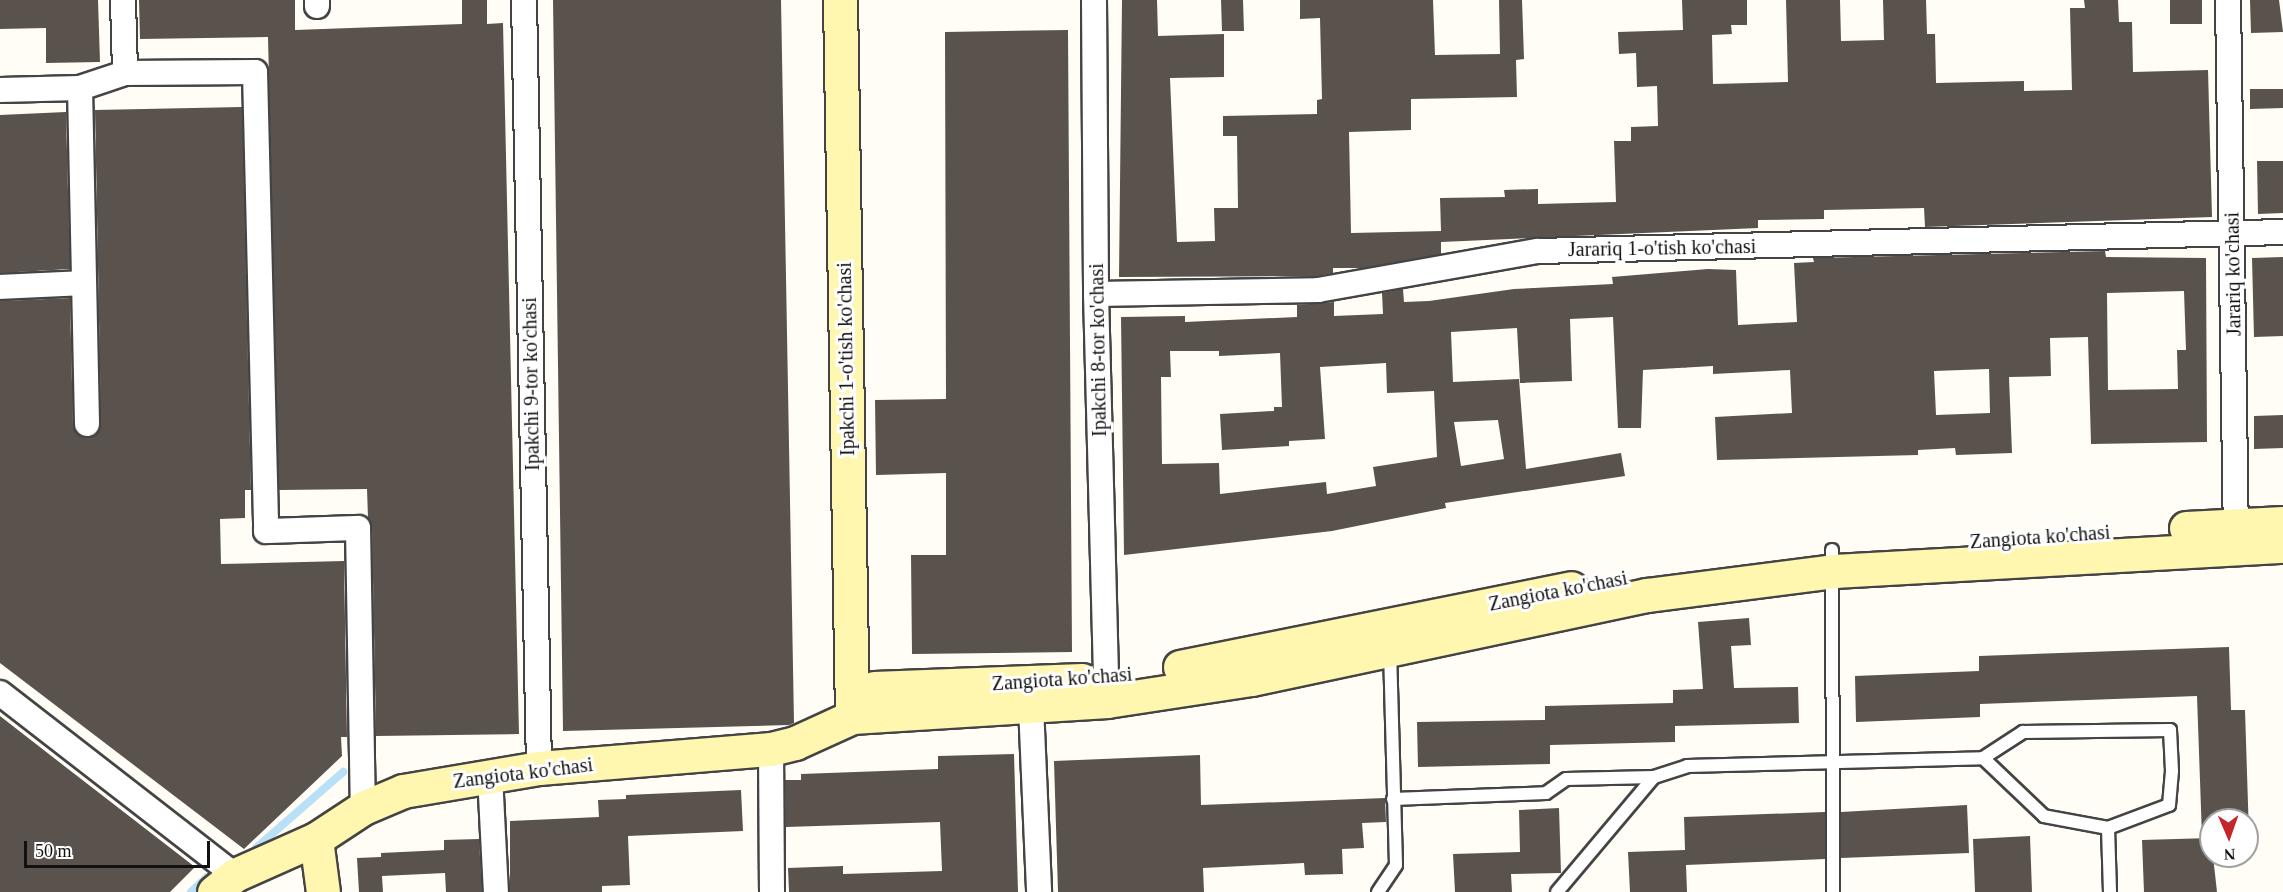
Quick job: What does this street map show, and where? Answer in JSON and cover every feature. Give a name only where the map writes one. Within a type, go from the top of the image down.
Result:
[{"type":"main road","name":"Ipakchi 1-o'tish ko'chasi","points":[[840,0],[852,717]]},
{"type":"main road","name":"Ipakchi 1-o'tish ko'chasi","points":[[862,0],[874,688]]},
{"type":"main road","name":"Zangiota ko'chasi","points":[[852,717],[874,688],[1107,690],[1251,679],[1390,637],[1647,595],[1833,560],[2236,536],[2283,523]]},
{"type":"main road","name":"Zangiota ko'chasi","points":[[2236,536],[2283,546]]},
{"type":"main road","name":"Zangiota ko'chasi","points":[[225,884],[316,839],[363,808],[404,790],[539,768],[771,749],[795,743],[852,717],[1031,706],[1107,690]]},
{"type":"main road","points":[[316,839],[323,892]]},
{"type":"street","points":[[123,0],[125,73]]},
{"type":"street","name":"Ipakchi 9-tor ko'chasi","points":[[524,0],[539,768]]},
{"type":"street","name":"Ipakchi 8-tor ko'chasi","points":[[1094,0],[1096,294],[1107,690]]},
{"type":"street","name":"Jarariq ko'chasi","points":[[2228,0],[2236,536]]},
{"type":"street","points":[[0,90],[80,88],[125,73],[255,72],[266,531],[358,528],[363,808]]},
{"type":"street","points":[[80,88],[87,424]]},
{"type":"street","name":"Jarariq 1-o'tish ko'chasi","points":[[1096,294],[1318,290],[1538,251],[2283,232]]},
{"type":"street","points":[[0,287],[84,283]]},
{"type":"street","points":[[0,693],[225,884]]},
{"type":"street","points":[[1031,706],[1039,892]]},
{"type":"street","points":[[771,749],[772,892]]},
{"type":"street","points":[[490,775],[496,892]]},
{"type":"lane","points":[[1833,560],[1833,892]]},
{"type":"lane","points":[[1378,892],[1396,866],[1390,637]]},
{"type":"lane","points":[[1393,799],[1546,793],[1566,779],[1654,777],[1688,766],[1983,758],[2023,732],[2170,730],[2172,771],[2169,805],[2108,828],[2044,816],[1983,758]]},
{"type":"lane","points":[[1557,892],[1654,777]]},
{"type":"lane","points":[[2108,828],[2110,892]]},
{"type":"building","points":[[0,0],[98,0],[100,62],[46,63],[46,28],[0,29]]},
{"type":"building","points":[[139,0],[295,0],[295,30],[462,24],[462,0],[487,0],[487,24],[503,23],[519,734],[376,736],[372,528],[368,518],[367,489],[279,490],[268,37],[140,39]]},
{"type":"building","points":[[553,0],[781,0],[794,723],[789,725],[563,731]]},
{"type":"building","points":[[1122,0],[1157,0],[1158,36],[1224,34],[1224,77],[1170,78],[1177,242],[1215,241],[1214,208],[1238,208],[1237,136],[1223,136],[1223,116],[1317,114],[1317,100],[1322,99],[1320,18],[1300,19],[1300,0],[1433,0],[1435,55],[1500,54],[1499,0],[1522,0],[1524,59],[1516,60],[1517,97],[1411,99],[1411,130],[1349,132],[1351,233],[1441,231],[1440,198],[1505,197],[1504,190],[1538,189],[1538,204],[1616,202],[1614,141],[1631,141],[1631,127],[1658,126],[1657,86],[1637,87],[1636,53],[1619,54],[1618,32],[1683,30],[1682,0],[1747,0],[1747,25],[1731,25],[1732,34],[1712,35],[1713,84],[1788,82],[1786,0],[1840,0],[1841,41],[1884,40],[1883,0],[1926,0],[1927,34],[1935,34],[1936,83],[2024,81],[2024,91],[2072,90],[2070,8],[2085,8],[2084,0],[2118,0],[2119,22],[2132,22],[2133,72],[2208,70],[2212,217],[1925,227],[1924,208],[1824,210],[1824,219],[1758,220],[1758,228],[1441,242],[1441,254],[1363,268],[1333,268],[1333,273],[1317,276],[1119,277]]},
{"type":"building","points":[[1221,0],[1243,0],[1244,31],[1222,31]]},
{"type":"building","points":[[2170,0],[2202,0],[2202,24],[2170,24]]},
{"type":"building","points":[[2250,0],[2279,0],[2283,32],[2251,33]]},
{"type":"building","points":[[1068,30],[1072,652],[912,654],[911,555],[946,555],[946,473],[876,475],[875,400],[946,399],[945,32]]},
{"type":"building","points":[[2250,89],[2283,89],[2283,108],[2250,109]]},
{"type":"building","points":[[242,107],[251,490],[245,490],[245,518],[220,519],[221,564],[344,561],[347,737],[341,737],[342,756],[244,849],[0,663],[0,301],[70,298],[73,425],[81,437],[95,436],[101,424],[95,110]]},
{"type":"building","points":[[66,112],[70,269],[0,273],[0,115]]},
{"type":"building","points":[[2257,161],[2283,161],[2283,213],[2258,214]]},
{"type":"building","points":[[2105,251],[2106,257],[2206,258],[2207,442],[2091,444],[2088,337],[2050,338],[2051,376],[2009,377],[2012,453],[1956,455],[1955,448],[1918,450],[1918,455],[1717,460],[1715,417],[1792,413],[1790,370],[1713,374],[1713,366],[1643,370],[1641,428],[1618,428],[1613,317],[1570,319],[1572,381],[1520,383],[1517,328],[1451,332],[1453,382],[1519,379],[1526,469],[1621,453],[1625,476],[1445,503],[1446,508],[1332,531],[1124,555],[1121,317],[1185,316],[1185,322],[1297,317],[1297,305],[1334,302],[1334,316],[1383,314],[1382,293],[1403,289],[1404,302],[1429,301],[1514,289],[1613,284],[1612,277],[1708,269],[1736,270],[1738,325],[1797,322],[1794,263],[1814,262],[1813,258]],"holes":[[[2184,291],[2186,350],[2177,350],[2178,389],[2108,390],[2107,293]],[[1170,351],[1219,351],[1219,356],[1280,353],[1282,407],[1274,407],[1274,411],[1220,414],[1222,450],[1289,446],[1289,441],[1325,439],[1320,367],[1386,363],[1387,393],[1434,391],[1437,457],[1373,467],[1376,486],[1327,494],[1326,482],[1220,494],[1219,463],[1162,464],[1161,377],[1171,377]],[[1989,369],[1990,413],[1936,415],[1934,371]],[[1498,420],[1504,459],[1461,466],[1454,422]]]},
{"type":"building","points":[[2283,257],[2283,336],[2254,337],[2252,258]]},
{"type":"building","points":[[2283,415],[2283,448],[2254,449],[2254,416]]},
{"type":"building","points":[[1749,618],[1751,645],[1731,646],[1734,688],[1798,687],[1799,723],[1675,726],[1675,742],[1550,745],[1550,764],[1418,767],[1417,722],[1545,720],[1545,706],[1673,703],[1673,690],[1703,689],[1698,622]]},
{"type":"building","points":[[2229,647],[2231,710],[2245,710],[2248,808],[2201,808],[2197,696],[1980,704],[1980,717],[1856,722],[1855,676],[1979,671],[1979,656]]},
{"type":"building","points":[[0,716],[195,867],[170,892],[0,892]]},
{"type":"building","points":[[1014,754],[1018,892],[789,892],[788,868],[843,866],[843,874],[942,871],[940,822],[786,827],[785,780],[801,780],[801,774],[938,769],[938,756]]},
{"type":"building","points":[[1200,755],[1201,805],[1385,798],[1386,822],[1362,823],[1364,848],[1342,849],[1343,874],[1305,875],[1304,863],[1203,868],[1204,892],[1058,892],[1054,761]]},
{"type":"building","points":[[741,790],[743,831],[628,836],[630,885],[602,886],[602,892],[510,892],[510,821],[599,817],[598,800],[626,799],[626,795]]},
{"type":"building","points":[[1967,805],[1969,853],[1841,858],[1841,812]]},
{"type":"building","points":[[1559,808],[1561,873],[1511,874],[1512,892],[1455,892],[1453,854],[1520,852],[1519,810]]},
{"type":"building","points":[[1825,812],[1825,859],[1686,865],[1687,892],[1630,892],[1628,852],[1685,850],[1684,817]]},
{"type":"building","points":[[2030,836],[2032,892],[1975,892],[1973,839]]},
{"type":"building","points":[[2199,838],[2199,868],[2214,868],[2217,892],[2144,892],[2142,840]]},
{"type":"building","points":[[479,839],[482,892],[446,892],[445,873],[382,876],[383,892],[359,892],[357,858],[381,857],[381,853],[444,850],[444,840]]},
{"type":"waterway","points":[[256,848],[343,772]]},
{"type":"waterway","points":[[191,892],[207,877]]}]
